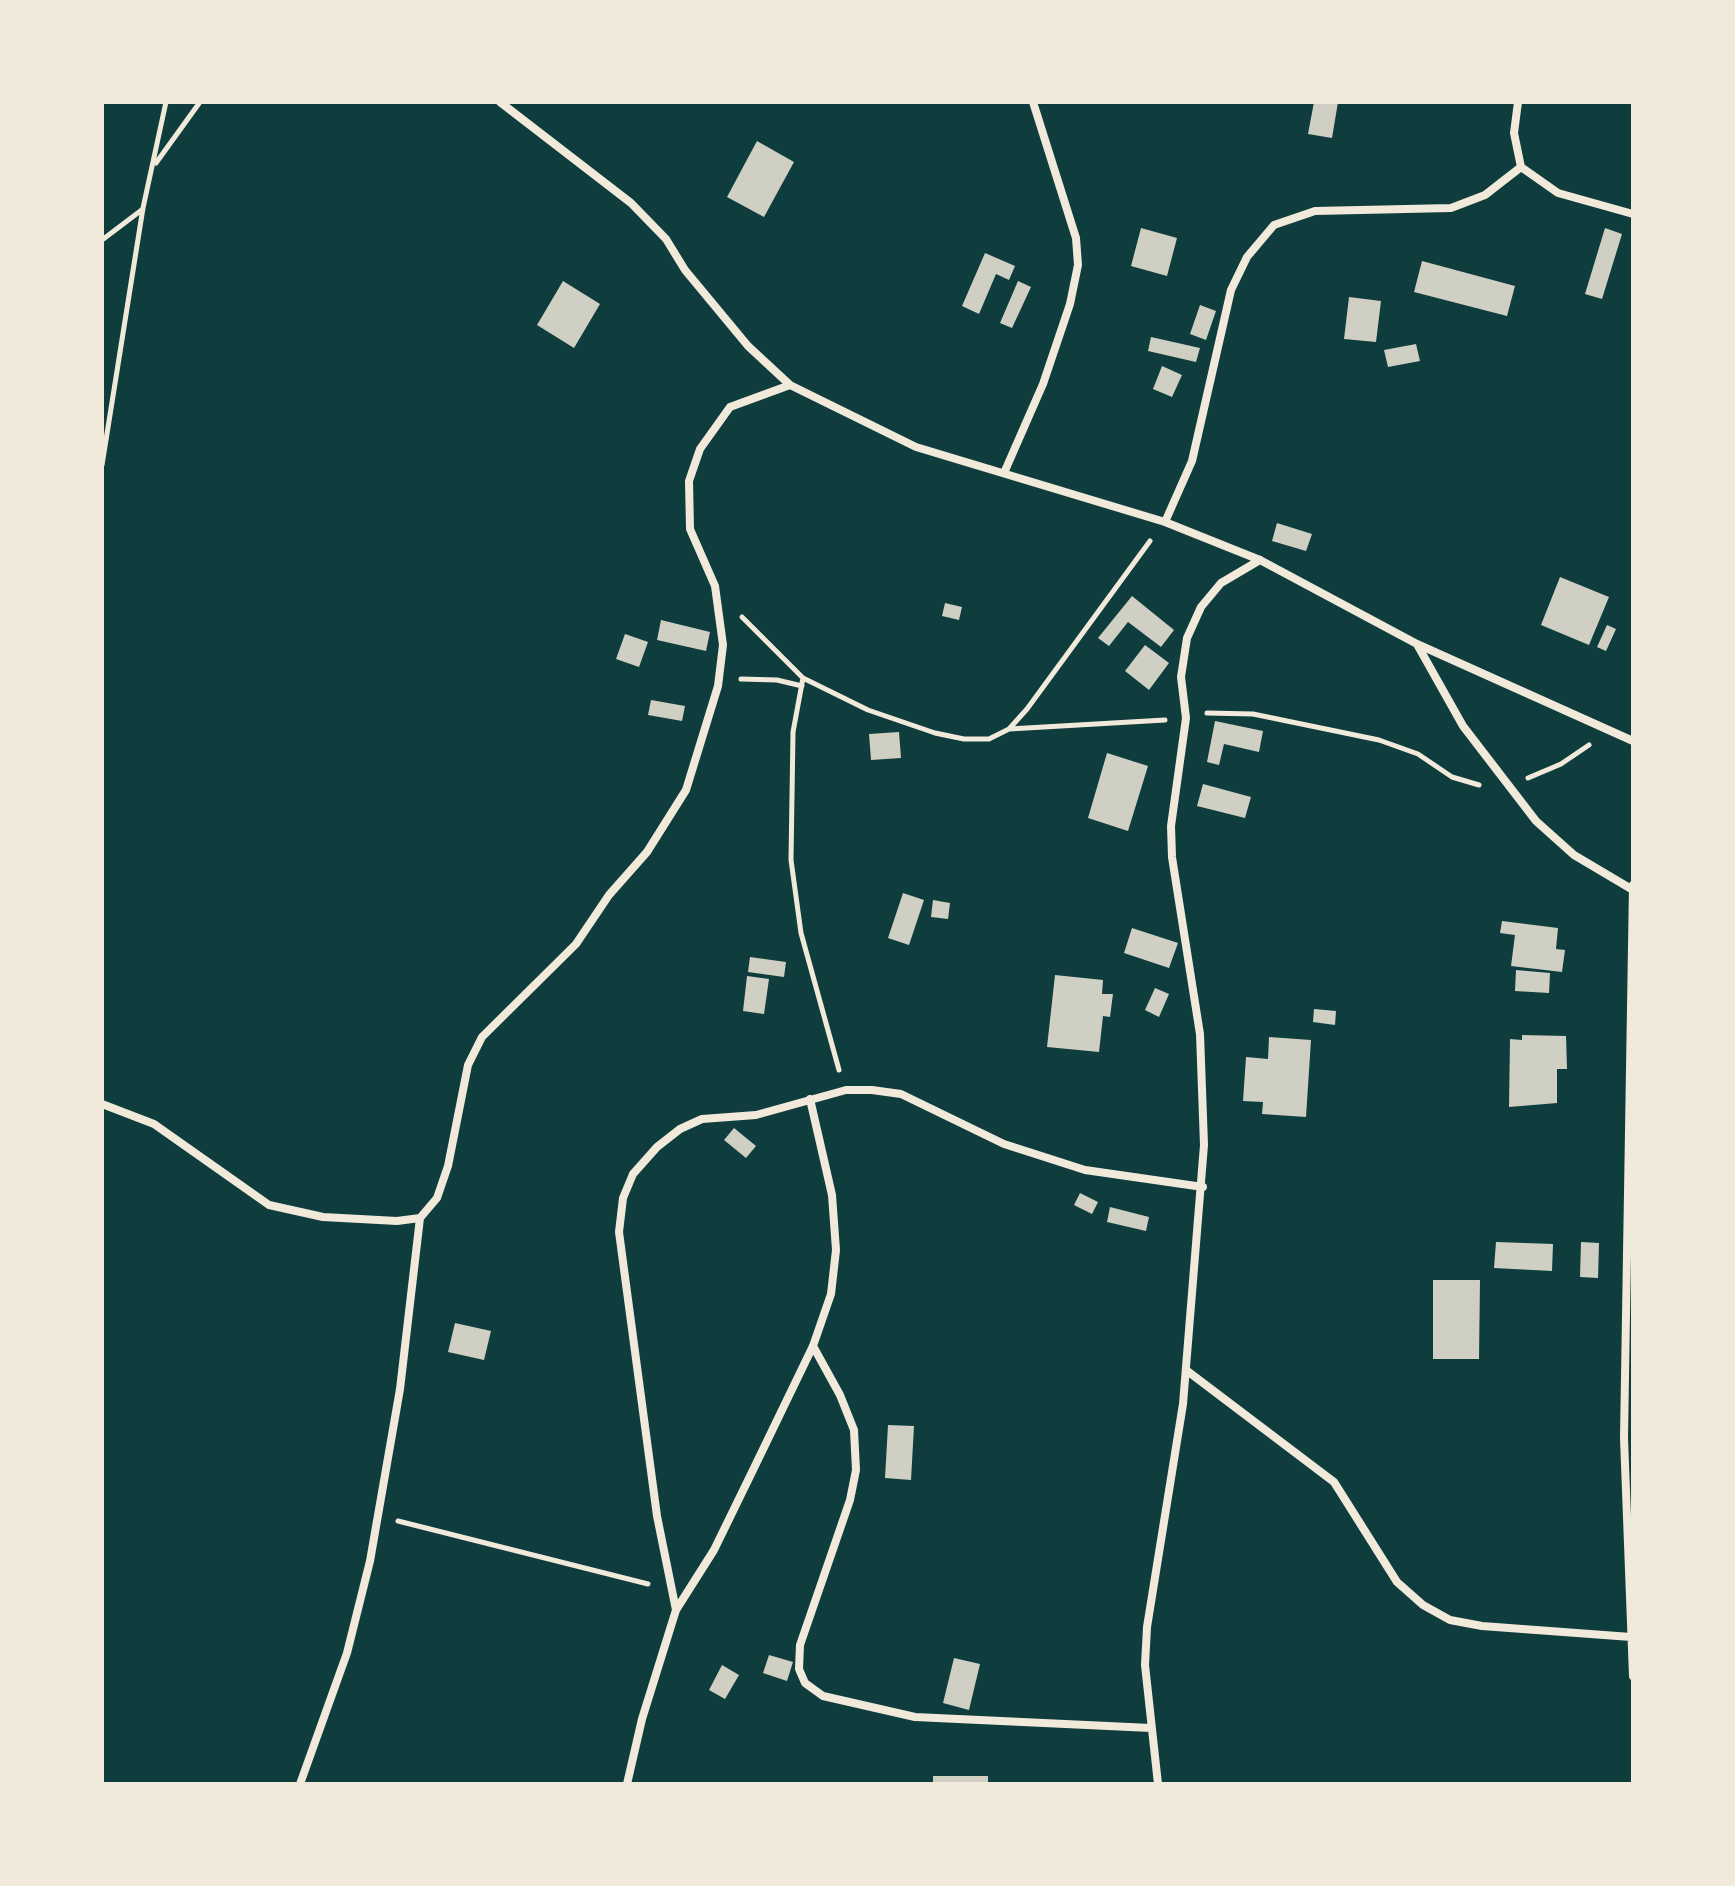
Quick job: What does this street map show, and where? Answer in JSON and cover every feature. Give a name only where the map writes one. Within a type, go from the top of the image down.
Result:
[{"type":"street","points":[[500,102],[631,203],[666,239],[685,270],[748,346],[790,385],[916,447],[1165,522],[1260,560],[1417,644],[1633,741]]},
{"type":"street","points":[[1004,473],[1043,384],[1070,304],[1078,265],[1076,238],[1033,102]]},
{"type":"street","points":[[1518,102],[1514,133],[1521,167],[1558,193],[1633,214]]},
{"type":"street","points":[[1165,522],[1192,461],[1231,290],[1247,257],[1274,225],[1315,211],[1451,208],[1485,195],[1521,167]]},
{"type":"street","points":[[300,1784],[347,1653],[379,1517],[406,1349],[420,1218],[437,1198],[448,1166],[468,1065],[482,1037],[576,944],[609,895],[647,852],[686,790],[718,686],[723,645],[715,586],[689,518],[689,481],[700,449],[730,407],[790,385]]},
{"type":"street","points":[[1158,1784],[1145,1665],[1147,1627],[1186,1370],[1203,1187],[1200,1034],[1172,857],[1171,826],[1186,718],[1181,677],[1187,638],[1201,607],[1221,583],[1260,560]]},
{"type":"street","points":[[1417,644],[1463,726],[1536,821],[1574,855],[1633,888],[1624,1438],[1633,1676]]},
{"type":"street","points":[[676,1610],[657,1516],[619,1232],[623,1198],[633,1174],[657,1147],[680,1129],[702,1119],[782,1110],[846,1090],[901,1094],[1004,1144],[1085,1170],[1203,1187]]},
{"type":"street","points":[[627,1784],[642,1719],[676,1610],[714,1550],[813,1346],[831,1294],[836,1250],[832,1195],[810,1099]]},
{"type":"street","points":[[102,1104],[154,1124],[269,1205],[323,1217],[397,1221],[420,1218]]},
{"type":"street","points":[[813,1346],[840,1395],[854,1430],[856,1470],[850,1500],[800,1645],[799,1669],[805,1683],[823,1696],[915,1717],[1151,1728]]},
{"type":"street","points":[[1186,1370],[1334,1482],[1397,1582],[1423,1605],[1450,1620],[1482,1626],[1631,1637]]},
{"type":"path","points":[[102,465],[143,208],[166,102]]},
{"type":"path","points":[[153,167],[200,102]]},
{"type":"path","points":[[102,240],[143,208]]},
{"type":"path","points":[[1009,729],[1165,522]]},
{"type":"path","points":[[715,586],[803,678],[868,710],[935,733],[964,739],[989,739],[1009,729],[1186,718],[1209,712],[1253,714],[1402,746],[1452,777],[1470,783],[1505,784],[1561,764],[1610,731]]},
{"type":"path","points":[[718,686],[742,678],[759,678],[802,686]]},
{"type":"path","points":[[803,678],[793,732],[791,860],[804,947],[846,1090]]},
{"type":"path","points":[[379,1517],[672,1591]]},
{"type":"building","points":[[1314,102],[1338,102],[1332,138],[1308,134]]},
{"type":"building","points":[[757,141],[794,162],[764,217],[727,197]]},
{"type":"building","points":[[1141,228],[1177,238],[1167,276],[1131,266]]},
{"type":"building","points":[[1605,228],[1622,234],[1602,299],[1585,294]]},
{"type":"building","points":[[985,253],[1015,266],[1009,280],[996,274],[979,314],[962,306]]},
{"type":"building","points":[[1422,261],[1515,286],[1507,316],[1414,292]]},
{"type":"building","points":[[563,281],[600,304],[574,348],[537,325]]},
{"type":"building","points":[[1018,281],[1031,287],[1012,328],[1000,323]]},
{"type":"building","points":[[1349,297],[1381,301],[1376,342],[1344,339]]},
{"type":"building","points":[[1200,305],[1216,311],[1206,340],[1190,334]]},
{"type":"building","points":[[1151,337],[1200,348],[1196,362],[1148,351]]},
{"type":"building","points":[[1416,344],[1420,361],[1388,367],[1384,350]]},
{"type":"building","points":[[1162,366],[1182,375],[1172,397],[1153,389]]},
{"type":"building","points":[[1277,523],[1312,534],[1306,551],[1272,541]]},
{"type":"building","points":[[1560,577],[1609,597],[1589,645],[1541,625]]},
{"type":"building","points":[[1132,596],[1174,630],[1161,647],[1128,622],[1109,646],[1098,638]]},
{"type":"building","points":[[945,603],[962,607],[959,620],[942,616]]},
{"type":"building","points":[[661,620],[710,632],[706,651],[657,640]]},
{"type":"building","points":[[1607,625],[1616,629],[1606,651],[1597,647]]},
{"type":"building","points":[[625,634],[648,642],[639,667],[616,659]]},
{"type":"building","points":[[1145,645],[1169,663],[1149,690],[1125,671]]},
{"type":"building","points":[[651,700],[685,706],[682,721],[648,715]]},
{"type":"building","points":[[1215,721],[1263,731],[1259,752],[1224,744],[1219,765],[1207,762]]},
{"type":"building","points":[[899,732],[901,758],[871,760],[869,734]]},
{"type":"building","points":[[1107,753],[1148,766],[1128,831],[1088,818]]},
{"type":"building","points":[[1203,784],[1251,797],[1245,818],[1197,806]]},
{"type":"building","points":[[903,893],[924,900],[909,945],[888,938]]},
{"type":"building","points":[[933,900],[950,903],[948,919],[931,917]]},
{"type":"building","points":[[1502,921],[1558,928],[1556,949],[1565,950],[1562,972],[1511,966],[1515,935],[1500,933]]},
{"type":"building","points":[[1132,928],[1178,943],[1169,968],[1124,953]]},
{"type":"building","points":[[750,957],[786,962],[784,977],[748,972]]},
{"type":"building","points":[[1516,970],[1550,973],[1549,993],[1515,991]]},
{"type":"building","points":[[1055,975],[1103,980],[1102,994],[1113,994],[1110,1017],[1103,1016],[1099,1052],[1047,1047]]},
{"type":"building","points":[[747,976],[769,979],[764,1014],[743,1011]]},
{"type":"building","points":[[1155,988],[1169,994],[1159,1017],[1145,1010]]},
{"type":"building","points":[[1314,1009],[1336,1011],[1335,1025],[1313,1022]]},
{"type":"building","points":[[1522,1035],[1566,1036],[1567,1069],[1557,1069],[1557,1103],[1509,1107],[1510,1039],[1522,1040]]},
{"type":"building","points":[[1269,1037],[1311,1040],[1306,1117],[1262,1114],[1263,1102],[1243,1101],[1246,1057],[1268,1059]]},
{"type":"building","points":[[734,1128],[756,1146],[746,1158],[724,1140]]},
{"type":"building","points":[[1080,1193],[1098,1202],[1092,1214],[1074,1205]]},
{"type":"building","points":[[1110,1207],[1149,1217],[1146,1231],[1107,1222]]},
{"type":"building","points":[[1496,1242],[1553,1244],[1552,1271],[1494,1268]]},
{"type":"building","points":[[1581,1242],[1599,1243],[1598,1278],[1580,1277]]},
{"type":"building","points":[[1433,1280],[1480,1280],[1479,1359],[1433,1359]]},
{"type":"building","points":[[455,1323],[491,1331],[484,1360],[448,1352]]},
{"type":"building","points":[[888,1425],[914,1426],[911,1480],[885,1478]]},
{"type":"building","points":[[769,1655],[793,1662],[787,1681],[763,1673]]},
{"type":"building","points":[[954,1658],[980,1664],[969,1710],[943,1703]]},
{"type":"building","points":[[722,1665],[739,1675],[725,1699],[709,1690]]},
{"type":"building","points":[[933,1776],[988,1776],[988,1784],[933,1784]]}]
